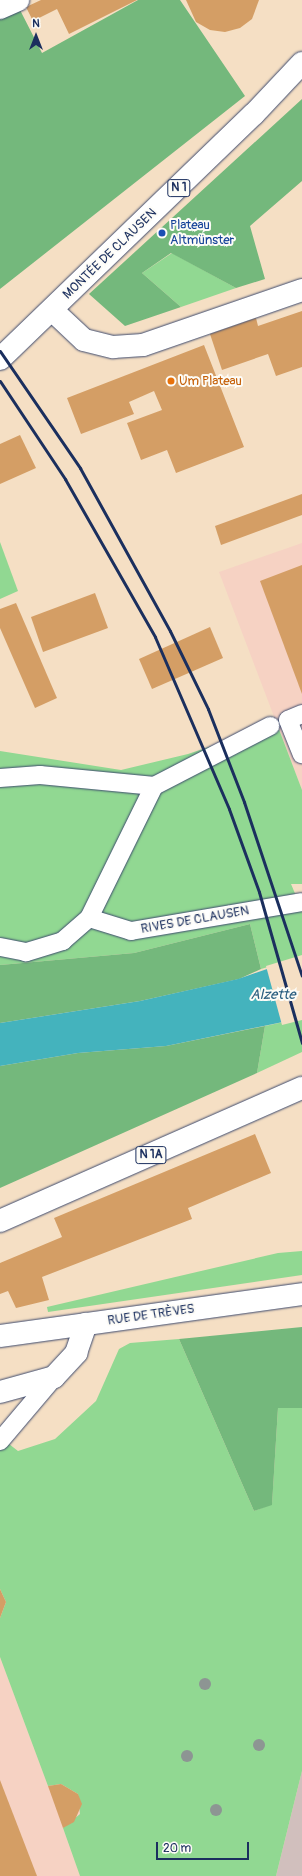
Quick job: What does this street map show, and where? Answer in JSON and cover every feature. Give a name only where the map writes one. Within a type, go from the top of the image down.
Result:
[{"type":"main road","points":[[0,8],[18,0]]},
{"type":"main road","name":"MONTÉE DE CLAUSEN","points":[[0,359],[254,114],[302,63]]},
{"type":"main road","points":[[52,310],[84,340],[113,347],[143,345],[302,290]]},
{"type":"main road","name":"N 1A","points":[[0,1221],[302,1088]]},
{"type":"main road","name":"RUE DE TRÈVES","points":[[0,1336],[302,1294]]},
{"type":"main road","points":[[0,1392],[54,1377],[76,1353],[86,1324]]},
{"type":"lane","points":[[302,714],[288,720],[302,754]]},
{"type":"lane","points":[[0,778],[40,775],[154,786],[270,726]]},
{"type":"lane","points":[[0,948],[26,952],[62,941],[90,918],[154,786]]},
{"type":"lane","name":"RIVES DE CLAUSEN","points":[[90,918],[131,931],[302,902]]},
{"type":"lane","points":[[0,1441],[54,1377]]},
{"type":"shaded area","points":[[302,543],[302,790],[219,572]]},
{"type":"shaded area","points":[[0,1657],[48,1786],[61,1784],[78,1794],[82,1804],[80,1814],[63,1828],[80,1876],[0,1876]]},
{"type":"shaded area","points":[[302,1771],[302,1876],[276,1876]]},
{"type":"green space","points":[[138,0],[180,0],[245,96],[0,289],[0,19],[20,10],[42,53]]},
{"type":"green space","points":[[302,99],[302,181],[250,226],[265,279],[236,288],[171,253],[142,273],[181,307],[125,326],[89,294]]},
{"type":"green space","points":[[172,253],[236,288],[181,307],[142,273]]},
{"type":"green space","points":[[0,542],[18,591],[0,599]]},
{"type":"green space","points":[[277,724],[302,790],[302,884],[291,884],[302,910],[302,957],[261,969],[250,924],[134,953],[0,965],[0,751],[121,770],[188,754]]},
{"type":"green space","points":[[250,924],[261,969],[239,979],[140,1001],[0,1023],[0,965],[134,953]]},
{"type":"green space","points":[[302,1018],[302,1052],[257,1073],[265,1026]]},
{"type":"green space","points":[[265,1026],[257,1073],[0,1188],[0,1066],[78,1053],[166,1046]]},
{"type":"green space","points":[[302,1251],[302,1275],[48,1312],[47,1307],[278,1253]]},
{"type":"green space","points":[[302,1327],[302,1408],[278,1408],[272,1505],[254,1511],[179,1339]]},
{"type":"green space","points":[[179,1339],[254,1511],[272,1504],[278,1408],[302,1408],[302,1771],[276,1876],[80,1876],[63,1828],[80,1814],[78,1794],[61,1784],[48,1786],[0,1657],[0,1618],[6,1602],[0,1589],[0,1437],[18,1451],[55,1439],[96,1401],[119,1349],[130,1343]]},
{"type":"water","name":"Alzette","points":[[302,957],[302,1018],[166,1046],[78,1053],[0,1066],[0,1023],[140,1001],[238,979]]},
{"type":"pier","points":[[302,955],[302,1020],[282,1025],[266,966]]},
{"type":"building","points":[[41,0],[137,0],[69,34],[57,9],[33,21],[26,7]]},
{"type":"building","points":[[186,0],[259,0],[252,19],[240,28],[225,32],[210,30],[196,22]]},
{"type":"building","points":[[302,311],[302,367],[276,376],[268,354],[222,370],[210,334],[256,318],[258,326]]},
{"type":"building","points":[[204,345],[244,447],[176,473],[167,450],[141,460],[127,423],[162,410],[154,391],[129,402],[134,414],[81,434],[67,398]]},
{"type":"building","points":[[20,435],[36,468],[0,484],[0,444]]},
{"type":"building","points":[[302,494],[302,515],[221,545],[215,526]]},
{"type":"building","points":[[302,565],[302,694],[260,581]]},
{"type":"building","points":[[95,593],[108,628],[43,652],[31,617]]},
{"type":"building","points":[[16,603],[57,698],[35,708],[0,628],[0,609]]},
{"type":"building","points":[[210,627],[223,658],[152,689],[139,659]]},
{"type":"building","points":[[255,1134],[271,1173],[188,1208],[192,1219],[42,1277],[49,1300],[16,1308],[8,1291],[0,1294],[0,1263],[62,1237],[54,1218]]},
{"type":"building","points":[[0,1589],[6,1602],[0,1618]]},
{"type":"building","points":[[0,1780],[37,1876],[0,1876]]},
{"type":"building","points":[[61,1784],[78,1794],[82,1804],[74,1822],[63,1828],[48,1786]]},
{"type":"railway","points":[[0,351],[80,468],[170,631],[208,709],[244,802],[302,976]]},
{"type":"railway","points":[[0,381],[65,479],[155,637],[229,809],[259,892],[302,1043]]},
{"type":"place","name":"Plateau Altmünster","points":[[162,233]]},
{"type":"place","name":"Um Plateau","points":[[171,381]]}]
